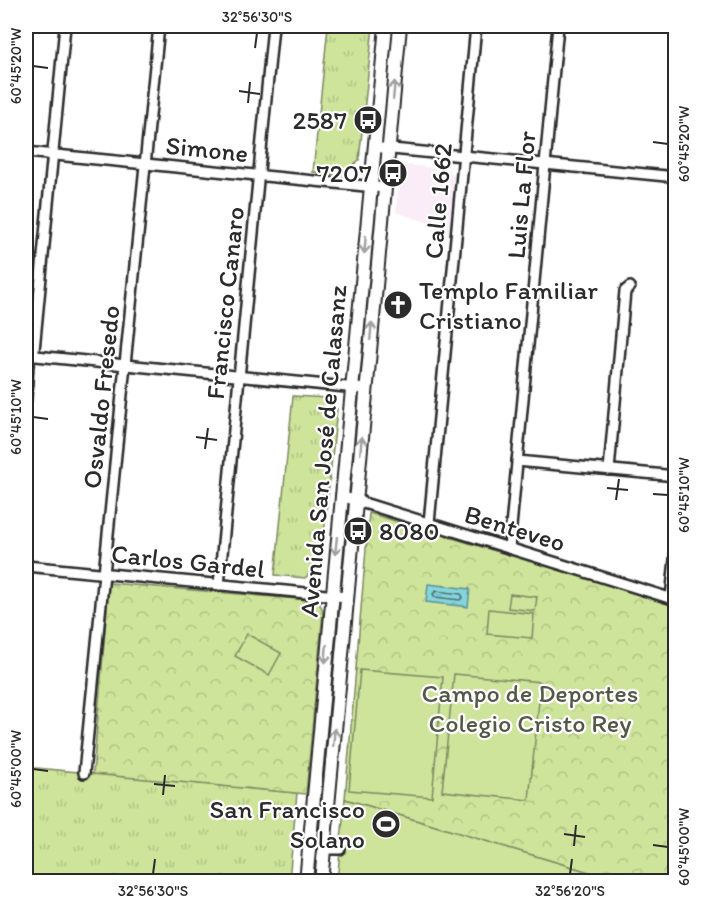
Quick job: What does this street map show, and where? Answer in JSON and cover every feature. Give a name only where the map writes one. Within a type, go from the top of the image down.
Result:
[{"type":"main road","name":"Avenida San José de Calasanz","points":[[306,882],[386,26]]},
{"type":"main road","name":"Avenida San José de Calasanz","points":[[321,882],[400,26]]},
{"type":"street","points":[[26,399],[29,355],[34,350],[65,26]]},
{"type":"street","name":"Osvaldo Fresedo","points":[[84,773],[159,26]]},
{"type":"street","name":"Francisco Canaro","points":[[219,585],[273,26]]},
{"type":"street","name":"Calle 1662","points":[[429,523],[476,26]]},
{"type":"street","name":"Luis La Flor","points":[[508,548],[558,26]]},
{"type":"street","points":[[375,147],[675,177]]},
{"type":"street","name":"Simone","points":[[26,152],[385,188]]},
{"type":"street","points":[[609,470],[625,291],[630,287]]},
{"type":"street","points":[[29,355],[366,390]]},
{"type":"street","points":[[517,461],[675,476]]},
{"type":"street","name":"Benteveo","points":[[341,496],[673,599]]},
{"type":"street","points":[[673,599],[675,550]]},
{"type":"street","name":"Carlos Gardel","points":[[26,567],[346,597]]},
{"type":"street","points":[[324,849],[340,849]]},
{"type":"shaded area","points":[[401,164],[449,170],[454,176],[449,230],[396,212]]},
{"type":"green space","points":[[328,26],[373,26],[359,160],[341,175],[313,172]]},
{"type":"green space","points":[[293,396],[328,398],[337,409],[321,563],[305,578],[275,575]]},
{"type":"green space","name":"Campo de Deportes Colegio Cristo Rey","points":[[369,513],[675,605],[675,881],[619,881],[345,799]]},
{"type":"green space","points":[[109,583],[309,600],[320,605],[323,612],[306,794],[93,774]]},
{"type":"green space","points":[[510,594],[537,597],[535,611],[508,608]]},
{"type":"green space","points":[[489,609],[534,614],[532,638],[487,634]]},
{"type":"green space","points":[[247,634],[281,653],[269,675],[235,656]]},
{"type":"green space","points":[[360,670],[443,677],[432,797],[349,790]]},
{"type":"green space","points":[[454,674],[541,682],[529,800],[442,791]]},
{"type":"green space","points":[[26,767],[297,793],[289,881],[26,881]]},
{"type":"green space","name":"San Francisco Solano","points":[[345,799],[619,881],[337,882]]},
{"type":"water","points":[[428,584],[470,589],[468,607],[426,602]]},
{"type":"place","name":"2587","points":[[368,120]]},
{"type":"place","name":"7207","points":[[393,173]]},
{"type":"place","name":"Templo Familiar Cristiano","points":[[398,305]]},
{"type":"place","name":"8080","points":[[358,531]]},
{"type":"place","name":"San Francisco Solano","points":[[386,824]]}]
